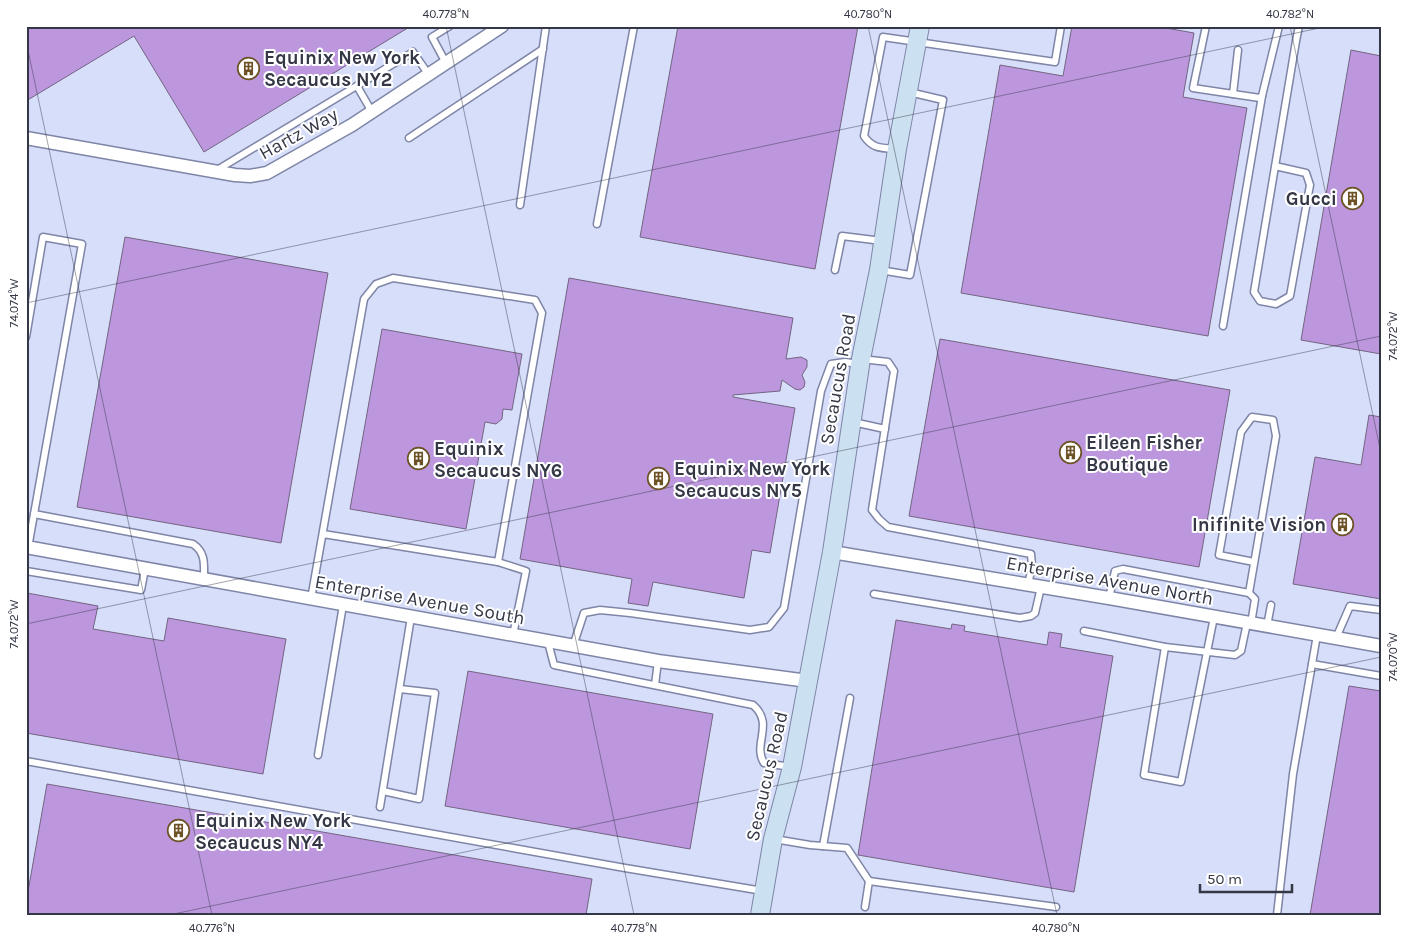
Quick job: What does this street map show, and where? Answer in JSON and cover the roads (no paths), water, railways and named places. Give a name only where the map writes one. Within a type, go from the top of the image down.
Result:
[{"type":"main road","name":"Secaucus Road","points":[[760,915],[773,839],[792,767],[832,552],[843,469],[861,361],[879,270],[896,149],[918,34]]},
{"type":"street","name":"Hartz Way","points":[[26,138],[242,176],[267,173],[352,125],[502,26]]},
{"type":"street","name":"Enterprise Avenue South","points":[[27,548],[658,661],[808,681]]},
{"type":"street","name":"Enterprise Avenue North","points":[[832,552],[1381,646]]},
{"type":"lane","points":[[446,63],[432,37],[450,26]]},
{"type":"lane","points":[[520,205],[546,26]]},
{"type":"lane","points":[[597,224],[634,26]]},
{"type":"lane","points":[[896,149],[880,148],[870,144],[864,136],[883,37],[918,34],[1054,62],[1062,26]]},
{"type":"lane","points":[[1206,26],[1193,88],[1260,98],[1262,96]]},
{"type":"lane","points":[[1223,326],[1262,96],[1279,26]]},
{"type":"lane","points":[[1275,166],[1306,173],[1310,185],[1290,296],[1276,304],[1260,301],[1254,292],[1275,166],[1299,26]]},
{"type":"lane","points":[[409,138],[543,49]]},
{"type":"lane","points":[[1233,94],[1238,50]]},
{"type":"lane","points":[[215,172],[413,52],[429,74]]},
{"type":"lane","points":[[357,86],[372,112]]},
{"type":"lane","points":[[879,270],[910,274],[943,100],[907,91]]},
{"type":"lane","points":[[835,270],[842,236],[883,241]]},
{"type":"lane","points":[[26,337],[43,237],[82,244],[27,548]]},
{"type":"lane","points":[[311,599],[364,299],[376,284],[393,278],[535,300],[542,313],[498,562]]},
{"type":"lane","points":[[573,646],[584,614],[600,610],[750,630],[769,627],[784,608],[821,391],[831,364],[861,361],[888,362],[894,371],[872,510],[879,519],[888,527],[1031,554],[1035,613],[1031,616],[1020,618],[874,594]]},
{"type":"lane","points":[[1249,593],[1276,436],[1273,420],[1252,417],[1241,432],[1219,555],[1254,562]]},
{"type":"lane","points":[[852,422],[885,429]]},
{"type":"lane","points":[[34,514],[193,544],[200,549],[204,558],[204,579]]},
{"type":"lane","points":[[323,534],[498,562],[526,571],[513,635]]},
{"type":"lane","points":[[26,571],[142,590],[145,569]]},
{"type":"lane","points":[[1084,631],[1165,647],[1235,655],[1241,651],[1255,599],[1249,593],[1123,569],[1115,571],[1109,598]]},
{"type":"lane","points":[[318,755],[343,604]]},
{"type":"lane","points":[[1267,627],[1271,605]]},
{"type":"lane","points":[[1336,638],[1350,606],[1381,610]]},
{"type":"lane","points":[[380,807],[411,617]]},
{"type":"lane","points":[[1165,647],[1144,776],[1181,782],[1214,617]]},
{"type":"lane","points":[[1277,915],[1293,774],[1317,635]]},
{"type":"lane","points":[[548,642],[554,665],[753,705],[763,717],[760,756],[762,760],[764,763],[792,767]]},
{"type":"lane","points":[[655,685],[658,661]]},
{"type":"lane","points":[[1312,664],[1381,676]]},
{"type":"lane","points":[[383,791],[419,799],[435,692],[400,689]]},
{"type":"lane","points":[[823,846],[850,698]]},
{"type":"lane","points":[[26,761],[764,891]]},
{"type":"lane","points":[[773,839],[847,848],[869,881],[865,907]]},
{"type":"lane","points":[[869,881],[1056,907]]},
{"type":"place","name":"Equinix New York Secaucus NY2","points":[[248,68]]},
{"type":"place","name":"Gucci","points":[[1353,198]]},
{"type":"place","name":"Eileen Fisher Boutique","points":[[1070,453]]},
{"type":"place","name":"Equinix Secaucus NY6","points":[[418,459]]},
{"type":"place","name":"Equinix New York Secaucus NY5","points":[[658,479]]},
{"type":"place","name":"Inifinite Vision","points":[[1342,524]]},
{"type":"place","name":"Equinix New York Secaucus NY4","points":[[179,831]]}]
